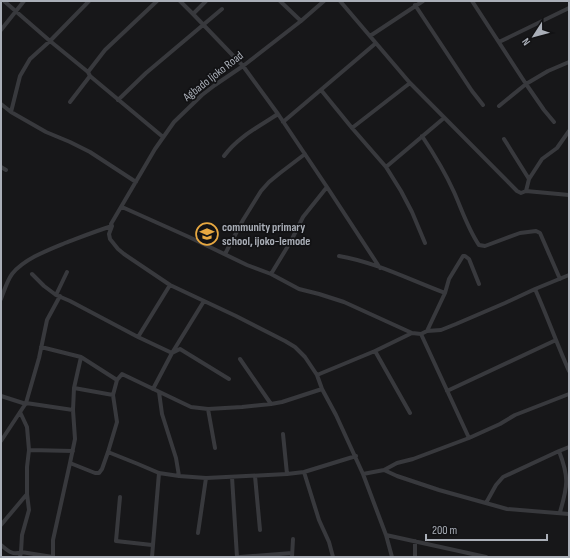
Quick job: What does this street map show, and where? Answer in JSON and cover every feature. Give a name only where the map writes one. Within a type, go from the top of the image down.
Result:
[{"type":"street","points":[[4,1],[163,137]]},
{"type":"street","points":[[1,30],[24,1]]},
{"type":"street","points":[[11,112],[20,76],[24,67],[30,59],[89,1]]},
{"type":"street","points":[[70,102],[104,50],[157,1]]},
{"type":"street","points":[[180,1],[243,66],[278,114],[380,268]]},
{"type":"street","points":[[193,14],[206,1]]},
{"type":"street","points":[[280,1],[301,21]]},
{"type":"street","name":"Agbado Ijoko Road","points":[[112,226],[111,224],[136,182],[163,137],[174,122],[202,95],[243,66],[301,21],[324,1]]},
{"type":"street","points":[[340,1],[410,83],[516,191],[521,193],[526,191],[569,195]]},
{"type":"street","points":[[370,36],[423,1]]},
{"type":"street","points":[[472,1],[526,84],[554,122]]},
{"type":"street","points":[[415,5],[472,91],[483,105]]},
{"type":"street","points":[[499,42],[569,8]]},
{"type":"street","points":[[118,100],[146,73],[222,9]]},
{"type":"street","points":[[283,122],[376,43]]},
{"type":"street","points":[[499,106],[526,84],[569,62]]},
{"type":"street","points":[[352,128],[410,83]]},
{"type":"street","points":[[321,90],[386,167],[412,212],[425,243]]},
{"type":"street","points":[[1,104],[11,112],[46,132],[90,152],[136,182]]},
{"type":"street","points":[[224,156],[231,147],[248,133],[278,114]]},
{"type":"street","points":[[386,167],[444,118]]},
{"type":"street","points":[[526,191],[529,179],[542,160],[557,148],[569,131]]},
{"type":"street","points":[[422,136],[444,171],[479,245],[485,246],[520,233],[536,231],[540,233],[560,279]]},
{"type":"street","points":[[504,138],[529,179]]},
{"type":"street","points":[[224,254],[261,191],[274,178],[305,154]]},
{"type":"street","points":[[1,167],[6,170]]},
{"type":"street","points":[[271,274],[291,241],[303,217],[327,187]]},
{"type":"street","points":[[122,207],[248,265],[271,274],[299,289],[344,302],[412,333],[421,334],[441,330],[569,275]]},
{"type":"street","points":[[112,226],[109,234],[110,239],[118,249],[170,284],[268,332],[295,347],[305,357],[317,375],[322,389],[364,474],[386,535],[392,557]]},
{"type":"street","points":[[1,299],[13,273],[34,257],[91,233],[112,226]]},
{"type":"street","points":[[338,256],[354,259],[445,293]]},
{"type":"street","points":[[427,332],[445,293],[449,279],[463,256],[469,259],[479,284]]},
{"type":"street","points":[[1,441],[26,404],[47,320],[67,272]]},
{"type":"street","points":[[32,274],[44,286],[58,295],[138,338],[172,353]]},
{"type":"street","points":[[1,284],[7,285]]},
{"type":"street","points":[[138,338],[170,284]]},
{"type":"street","points":[[535,289],[569,371]]},
{"type":"street","points":[[153,389],[172,353],[204,301]]},
{"type":"street","points":[[317,375],[375,351],[412,333]]},
{"type":"street","points":[[421,334],[469,438]]},
{"type":"street","points":[[447,392],[556,340]]},
{"type":"street","points":[[41,347],[81,357],[117,380]]},
{"type":"street","points":[[172,353],[180,349],[229,379]]},
{"type":"street","points":[[375,351],[410,413]]},
{"type":"street","points":[[1,545],[14,554],[53,557],[53,540],[75,440],[73,410],[74,388],[81,357]]},
{"type":"street","points":[[240,359],[271,404]]},
{"type":"street","points":[[70,463],[95,473],[99,473],[102,469],[117,422],[113,395],[117,380],[122,374],[191,407],[208,409],[271,404],[322,389]]},
{"type":"street","points":[[74,388],[113,395]]},
{"type":"street","points":[[159,392],[162,414],[176,458],[179,476]]},
{"type":"street","points":[[364,474],[384,470],[398,463],[413,459],[469,438],[500,424],[515,415],[569,394]]},
{"type":"street","points":[[1,396],[26,404],[73,410]]},
{"type":"street","points":[[208,409],[215,448]]},
{"type":"street","points":[[20,412],[27,427],[30,450],[27,467],[27,494],[29,510],[22,535],[20,555]]},
{"type":"street","points":[[283,434],[287,474]]},
{"type":"street","points":[[486,503],[496,485],[503,477],[569,447]]},
{"type":"street","points":[[30,450],[73,451]]},
{"type":"street","points":[[559,451],[564,465],[567,482],[560,512]]},
{"type":"street","points":[[108,452],[159,473],[206,478],[304,472],[356,456]]},
{"type":"street","points":[[384,470],[411,481],[507,509],[560,512],[569,514]]},
{"type":"street","points":[[304,472],[319,520],[329,542],[333,557]]},
{"type":"street","points":[[152,557],[159,473]]},
{"type":"street","points":[[255,476],[260,530]]},
{"type":"street","points":[[232,477],[237,557]]},
{"type":"street","points":[[198,532],[206,478]]},
{"type":"street","points":[[1,525],[27,494]]},
{"type":"street","points":[[120,497],[116,541],[152,545]]},
{"type":"street","points":[[386,535],[486,557]]},
{"type":"street","points":[[240,557],[292,555],[293,539]]},
{"type":"street","points":[[415,541],[415,557]]},
{"type":"place","name":"community primary school, ijoko-lemode","points":[[207,234]]}]
